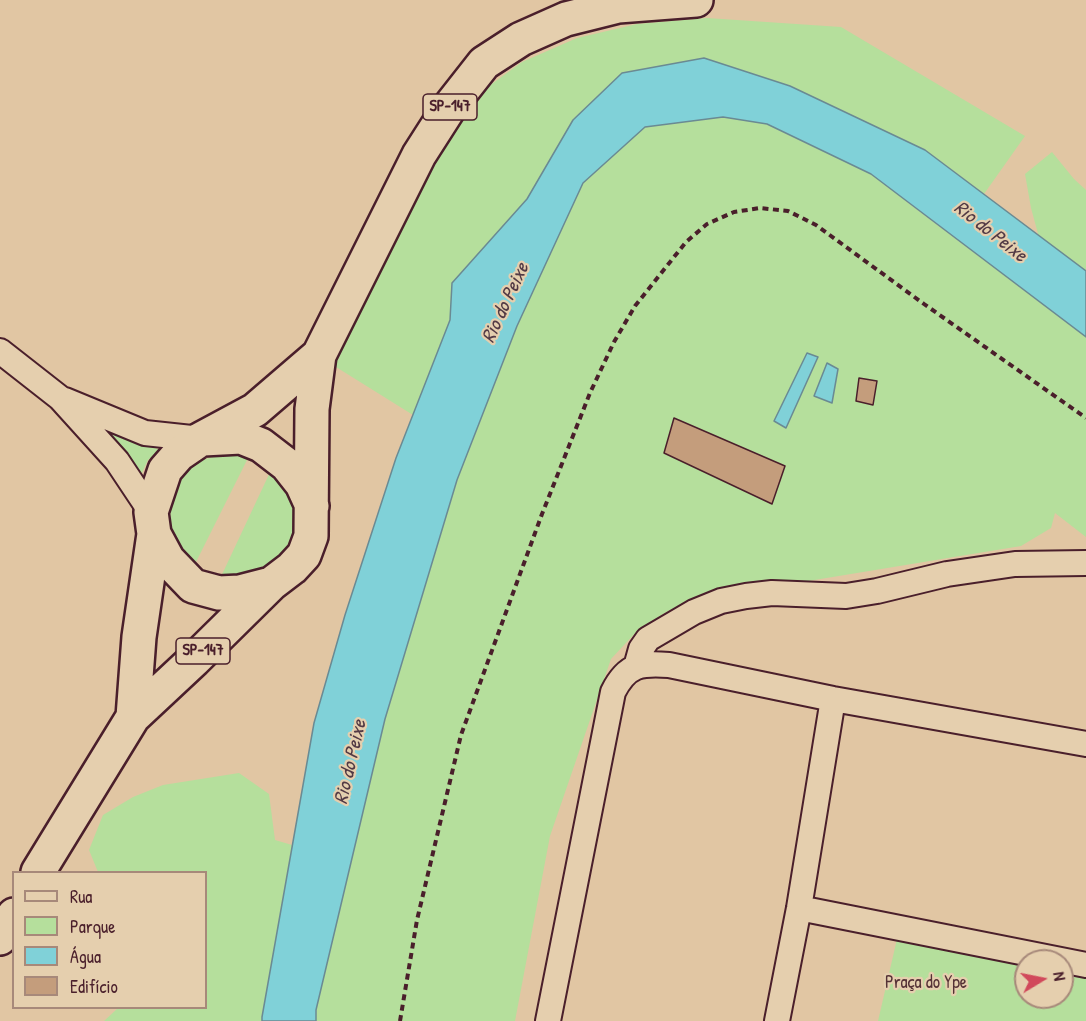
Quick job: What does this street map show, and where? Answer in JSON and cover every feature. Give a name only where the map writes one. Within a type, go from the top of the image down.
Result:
[{"type":"main road","name":"SP-147","points":[[312,507],[312,409],[319,355],[419,155],[451,105],[484,63],[521,39],[566,19],[618,6],[696,0]]},
{"type":"main road","name":"SP-147","points":[[201,439],[255,410],[319,355]]},
{"type":"main road","points":[[241,437],[261,444],[287,465],[302,484],[312,507],[312,536],[304,555],[292,568],[270,584],[240,592],[219,593],[193,586],[168,560],[153,523],[165,470],[179,454],[201,439],[241,437]]},
{"type":"main road","name":"SP-147","points":[[133,717],[139,637],[153,523]]},
{"type":"main road","name":"SP-147","points":[[39,871],[133,717],[270,584]]},
{"type":"main road","points":[[0,938],[12,918]]},
{"type":"street","points":[[0,351],[60,398],[117,461],[153,523]]},
{"type":"street","points":[[60,398],[145,433],[201,439]]},
{"type":"street","points":[[636,667],[641,649],[648,639],[694,612],[721,601],[772,593],[846,596],[947,574],[1015,564],[1086,563]]},
{"type":"street","points":[[548,1021],[613,692],[619,681],[636,667],[650,664],[669,665],[833,699],[1086,744]]},
{"type":"street","points":[[777,1021],[799,908],[833,699]]},
{"type":"street","points":[[799,908],[1086,965]]},
{"type":"path","points":[[400,1021],[417,920],[461,735],[542,514],[614,342],[635,306],[686,242],[706,224],[734,212],[760,208],[788,211],[816,225],[1086,418]]},
{"type":"green space","points":[[707,18],[841,27],[1025,136],[984,194],[925,150],[790,86],[573,120],[527,199],[452,283],[450,320],[413,415],[328,362],[441,140],[471,99],[522,62],[577,38],[637,24]]},
{"type":"green space","points":[[723,117],[767,124],[818,149],[849,160],[903,194],[907,202],[1086,337],[1086,537],[1055,513],[1051,528],[1021,546],[699,599],[668,611],[639,629],[611,659],[550,836],[515,1021],[316,1021],[316,1010],[333,939],[334,913],[448,465],[505,332],[545,265],[583,183],[609,159],[617,146],[625,145],[645,126]]},
{"type":"green space","points":[[1052,152],[1086,190],[1086,279],[1040,241],[1031,208],[1025,174]]},
{"type":"green space","points":[[109,433],[161,450],[148,460],[140,477]]},
{"type":"green space","points":[[231,453],[249,456],[193,568],[179,549],[173,536],[170,517],[173,497],[187,470],[208,458]]},
{"type":"green space","points":[[272,468],[296,500],[296,542],[265,575],[218,583]]},
{"type":"green space","points":[[239,773],[269,794],[275,840],[292,845],[262,1021],[104,1021],[117,1009],[207,1009],[207,871],[98,871],[89,850],[103,815],[133,797],[163,785]]},
{"type":"green space","name":"Praça do Ype","points":[[897,939],[1014,963],[1014,1009],[1074,1009],[1074,976],[1086,978],[1086,1021],[878,1021]]},
{"type":"water","name":"Rio do Peixe","points":[[704,58],[790,86],[925,150],[1086,271],[1086,337],[871,174],[767,124],[723,117],[645,127],[583,183],[517,326],[457,480],[385,719],[316,1010],[316,1021],[262,1021],[314,723],[345,615],[396,458],[450,320],[452,283],[527,199],[573,120],[622,73]]},
{"type":"water","points":[[807,353],[818,357],[786,428],[774,421]]},
{"type":"water","points":[[827,363],[838,369],[832,403],[814,396]]},
{"type":"building","points":[[859,378],[877,381],[873,405],[856,401]]},
{"type":"building","points":[[674,418],[785,466],[772,504],[664,453]]}]
